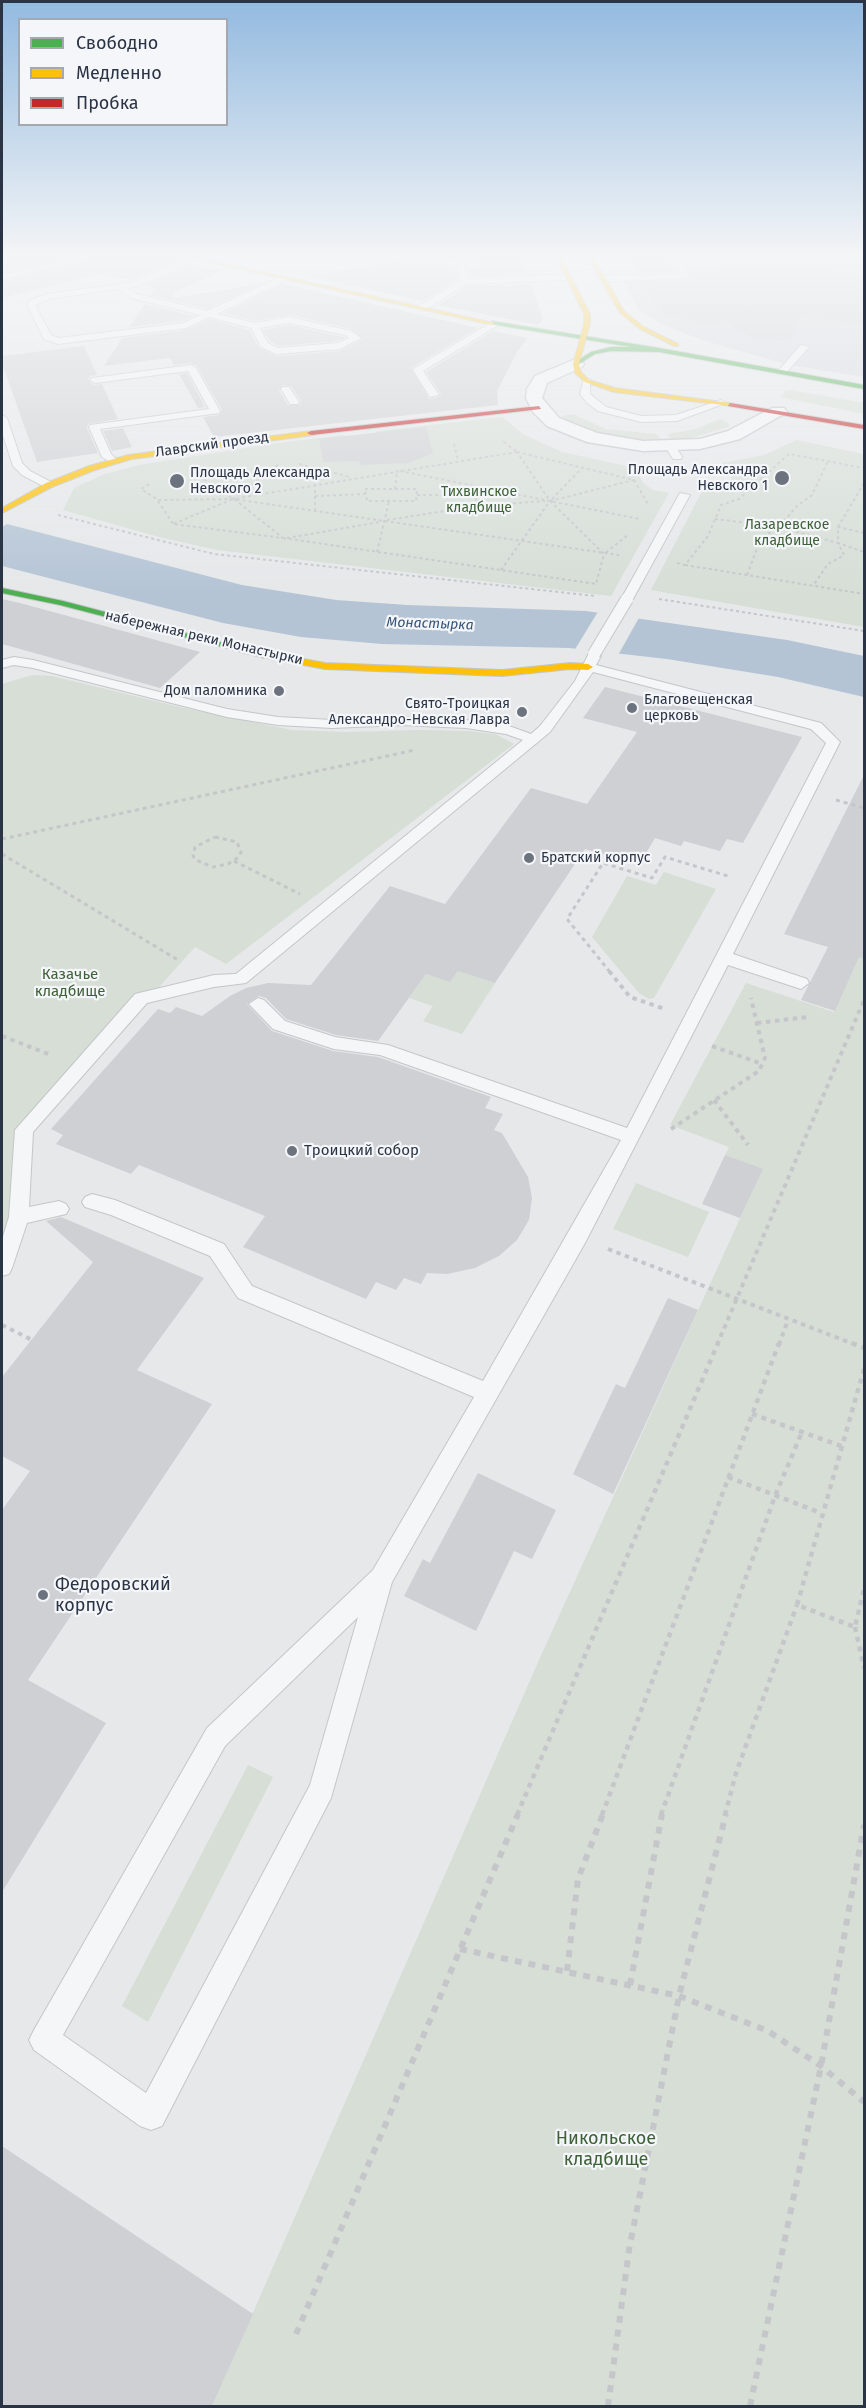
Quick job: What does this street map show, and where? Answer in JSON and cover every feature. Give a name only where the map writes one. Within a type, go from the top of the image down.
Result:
[{"type":"street","points":[[558,370],[541,380],[536,389],[534,398],[539,408],[553,422],[593,438],[627,445],[674,451],[724,438],[778,412]]},
{"type":"street","points":[[578,370],[587,381],[614,390],[721,403],[864,427]]},
{"type":"street","points":[[774,370],[864,387]]},
{"type":"street","name":"Лаврский проезд","points":[[3,510],[50,485],[113,461],[307,429],[539,408]]},
{"type":"street","name":"набережная реки Монастырки","points":[[2,591],[60,603],[279,659],[325,666],[502,673],[570,666],[588,667]]},
{"type":"lane","points":[[95,380],[172,370]]},
{"type":"lane","points":[[113,461],[106,454],[94,427],[215,411],[192,370]]},
{"type":"lane","points":[[418,370],[434,395]]},
{"type":"lane","points":[[587,381],[585,394],[591,401],[619,415],[641,419],[677,418],[721,403]]},
{"type":"lane","points":[[286,389],[294,402]]},
{"type":"lane","points":[[2,418],[17,464],[26,473],[50,485]]},
{"type":"lane","points":[[2,1268],[19,1218],[24,1130],[141,998],[214,981],[243,983],[325,906],[545,729],[581,682],[594,654],[628,598],[684,495]]},
{"type":"lane","points":[[2,664],[14,662],[33,664],[216,710],[278,721],[332,724],[401,721],[466,724],[509,730],[532,739]]},
{"type":"lane","points":[[381,1578],[216,1737],[44,2040],[151,2115],[322,1789],[381,1578],[578,1237],[635,1132],[833,742],[816,726],[588,667]]},
{"type":"lane","points":[[723,957],[801,984]]},
{"type":"lane","points":[[258,1004],[279,1025],[334,1043],[382,1049],[635,1132]]},
{"type":"lane","points":[[92,1202],[115,1208],[217,1250],[245,1292],[487,1393]]},
{"type":"lane","points":[[19,1218],[59,1209]]},
{"type":"path","points":[[517,452],[550,501],[604,554]]},
{"type":"path","points":[[517,452],[634,480],[649,505],[626,538],[604,554],[596,584],[173,524],[233,499],[397,470],[517,452]]},
{"type":"path","points":[[686,565],[708,536],[721,505],[739,499],[789,454],[864,468]]},
{"type":"path","points":[[233,499],[284,461],[272,462]]},
{"type":"path","points":[[747,575],[761,537],[778,527],[797,506],[812,495],[828,461]]},
{"type":"path","points":[[295,464],[353,478]]},
{"type":"path","points":[[501,570],[550,501],[582,468]]},
{"type":"path","points":[[204,470],[193,472],[233,499],[283,538],[477,506],[550,501],[634,480]]},
{"type":"path","points":[[397,470],[646,520]]},
{"type":"path","points":[[395,489],[397,470]]},
{"type":"path","points":[[155,479],[141,489],[158,500],[173,524]]},
{"type":"path","points":[[813,586],[828,564],[844,555],[838,543],[838,527],[864,483]]},
{"type":"path","points":[[315,484],[315,511]]},
{"type":"path","points":[[475,486],[477,506]]},
{"type":"path","points":[[365,489],[417,489],[416,501],[367,501],[366,494],[365,489]]},
{"type":"path","points":[[315,496],[366,494]]},
{"type":"path","points":[[417,495],[476,495]]},
{"type":"path","points":[[158,500],[233,499],[623,555]]},
{"type":"path","points":[[376,552],[389,501]]},
{"type":"path","points":[[49,512],[158,542],[214,554],[603,597]]},
{"type":"path","points":[[715,519],[778,527],[864,552]]},
{"type":"path","points":[[838,527],[864,533]]},
{"type":"path","points":[[675,563],[864,594]]},
{"type":"path","points":[[628,598],[654,598],[864,632]]},
{"type":"path","points":[[2,838],[417,750]]},
{"type":"path","points":[[234,861],[241,852],[237,842],[231,839],[207,839],[194,851],[196,860],[206,866],[221,866],[234,861],[325,906]]},
{"type":"path","points":[[2,854],[214,981]]},
{"type":"path","points":[[760,886],[665,857],[652,878],[603,863],[567,920],[630,997],[762,1064]]},
{"type":"path","points":[[635,1132],[671,1129],[759,1071],[765,1058],[748,983],[723,957]]},
{"type":"path","points":[[296,2334],[864,1000]]},
{"type":"path","points":[[757,1023],[808,1017]]},
{"type":"path","points":[[2,1036],[81,1066]]},
{"type":"path","points":[[714,1100],[748,1145]]},
{"type":"path","points":[[578,1237],[864,1348]]},
{"type":"path","points":[[567,1971],[578,1879],[788,1320]]},
{"type":"path","points":[[2,1325],[32,1340]]},
{"type":"path","points":[[608,2406],[629,2250],[679,1996],[736,1773],[797,1605],[821,1513],[844,1447],[864,1369]]},
{"type":"path","points":[[752,1414],[844,1447]]},
{"type":"path","points":[[630,1985],[660,1818],[775,1496],[802,1432]]},
{"type":"path","points":[[728,1477],[821,1513]]},
{"type":"path","points":[[864,1588],[855,1627],[864,1668]]},
{"type":"path","points":[[797,1605],[855,1627]]},
{"type":"path","points":[[750,2406],[821,2066],[864,1825]]},
{"type":"path","points":[[460,1949],[679,1996],[768,2031],[821,2066],[864,2102]]},
{"type":"shaded area","points":[[823,370],[864,370],[864,377]]},
{"type":"green space","points":[[791,390],[864,403],[864,414],[780,397],[785,391]]},
{"type":"green space","points":[[573,414],[606,429],[657,434],[662,441],[619,438],[596,433],[576,426],[561,416]]},
{"type":"green space","name":"Тихвинское кладбище","points":[[502,417],[523,434],[562,452],[635,468],[644,484],[653,490],[669,493],[611,596],[217,550],[163,538],[63,510],[74,488],[105,474],[139,465],[343,435],[352,439],[372,438],[377,431]]},
{"type":"green space","points":[[719,419],[729,423],[729,427],[688,439],[672,440],[667,434],[696,429]]},
{"type":"green space","name":"Лазаревское кладбище","points":[[797,440],[864,454],[864,627],[651,590],[703,489],[725,484],[732,478],[722,463],[764,455]]},
{"type":"green space","name":"Казачье кладбище","points":[[32,675],[52,676],[184,708],[292,730],[468,731],[495,734],[514,744],[226,964],[195,947],[33,1127],[21,1222],[2,1265],[2,684]]},
{"type":"green space","points":[[664,872],[716,889],[654,998],[649,999],[639,993],[592,937],[627,876],[656,885]]},
{"type":"green space","name":"Никольское кладбище","points":[[864,946],[864,2406],[212,2406],[539,1660],[762,1170],[725,1155],[729,1147],[670,1125],[746,983],[834,1012]]},
{"type":"green space","points":[[458,971],[495,983],[462,1034],[423,1021],[433,1006],[409,998],[426,974],[450,982]]},
{"type":"green space","points":[[636,1183],[709,1212],[688,1257],[613,1229]]},
{"type":"green space","points":[[248,1765],[273,1777],[148,2022],[122,2006]]},
{"type":"water","name":"Монастырка","points":[[7,524],[242,585],[336,600],[407,605],[586,611],[787,640],[864,656],[864,697],[778,677],[667,659],[569,648],[382,644],[301,637],[223,623],[2,566],[2,527]]},
{"type":"pier","points":[[599,610],[640,616],[617,657],[574,651]]},
{"type":"building","points":[[5,370],[95,370],[97,375],[90,376],[88,380],[94,385],[102,384],[118,419],[88,424],[87,428],[98,453],[37,462]]},
{"type":"building","points":[[199,370],[412,370],[429,399],[439,397],[441,394],[426,372],[429,370],[508,370],[497,391],[498,405],[214,437],[203,417],[219,415],[222,410]],"holes":[[[283,385],[291,386],[301,401],[300,405],[288,405],[279,390]]]},
{"type":"building","points":[[187,373],[205,407],[198,408],[179,374]]},
{"type":"building","points":[[426,427],[433,453],[409,463],[360,465],[359,461],[323,462],[319,439]]},
{"type":"building","points":[[123,428],[132,447],[112,451],[103,431]]},
{"type":"building","points":[[2,599],[200,652],[160,688],[2,644]]},
{"type":"building","points":[[605,687],[802,737],[743,843],[727,839],[720,851],[684,841],[681,846],[655,838],[639,865],[585,849],[495,983],[458,971],[450,982],[426,974],[378,1041],[336,1035],[286,1019],[266,998],[259,996],[247,1004],[272,1031],[333,1051],[378,1057],[491,1097],[485,1108],[503,1114],[494,1130],[502,1133],[528,1177],[532,1198],[529,1220],[517,1240],[499,1256],[475,1268],[447,1274],[427,1273],[421,1284],[404,1278],[396,1290],[376,1282],[366,1299],[243,1247],[265,1216],[139,1165],[131,1174],[56,1144],[63,1135],[51,1129],[158,1009],[170,1013],[176,1007],[202,1016],[230,996],[246,988],[268,983],[311,985],[390,886],[445,904],[531,788],[587,804],[637,732],[583,718]]},
{"type":"building","points":[[864,775],[864,959],[859,957],[835,1011],[801,1000],[828,947],[784,934]]},
{"type":"building","points":[[725,1155],[763,1169],[740,1218],[702,1204]]},
{"type":"building","name":"Федоровский корпус","points":[[61,1217],[204,1278],[137,1370],[212,1404],[28,1680],[106,1723],[2,1892],[2,1510],[30,1471],[2,1456],[2,1377],[93,1262],[46,1221]]},
{"type":"building","points":[[668,1298],[698,1310],[613,1494],[573,1474],[616,1384],[625,1388]]},
{"type":"building","points":[[478,1473],[556,1510],[532,1559],[514,1551],[476,1631],[404,1596],[423,1559],[430,1563]]},
{"type":"building","points":[[2,2146],[253,2314],[212,2406],[2,2406]]},
{"type":"traffic: fast","points":[[772,370],[864,387]]},
{"type":"traffic: fast","points":[[2,591],[60,603],[265,655]]},
{"type":"traffic: slow","points":[[577,370],[587,381],[614,390],[730,405]]},
{"type":"traffic: slow","points":[[2,511],[49,485],[92,468],[131,457],[311,433]]},
{"type":"traffic: slow","points":[[265,655],[325,666],[502,673],[570,666],[588,667]]},
{"type":"traffic: jam","points":[[730,405],[864,427]]},
{"type":"traffic: jam","points":[[311,433],[539,408]]},
{"type":"place","name":"Площадь Александра Невского 1","points":[[782,478]]},
{"type":"place","name":"Площадь Александра Невского 2","points":[[177,481]]},
{"type":"place","name":"Дом паломника","points":[[279,691]]},
{"type":"place","name":"Благовещенская церковь","points":[[632,708]]},
{"type":"place","name":"Свято-Троицкая Александро-Невская Лавра","points":[[522,712]]},
{"type":"place","name":"Братский корпус","points":[[529,858]]},
{"type":"place","name":"Троицкий собор","points":[[292,1151]]},
{"type":"place","name":"Федоровский корпус","points":[[43,1595]]}]
